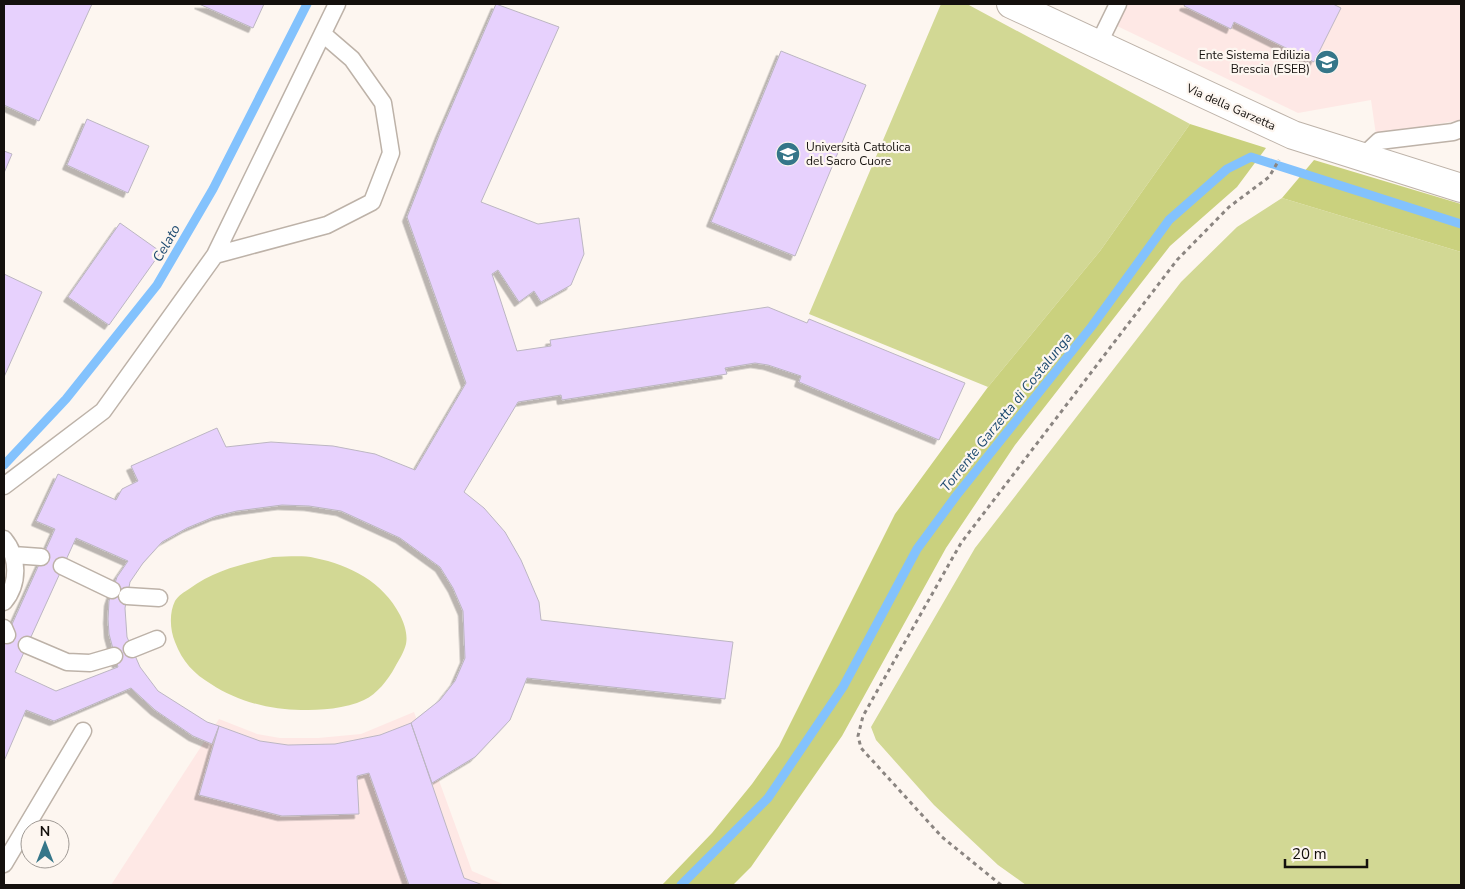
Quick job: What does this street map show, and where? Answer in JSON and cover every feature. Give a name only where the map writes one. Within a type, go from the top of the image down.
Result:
[{"type":"street","name":"Via della Garzetta","points":[[1010,4],[1293,135],[1461,188]]},
{"type":"lane","points":[[4,486],[102,411],[215,255],[337,4]]},
{"type":"lane","points":[[1098,45],[1118,4]]},
{"type":"lane","points":[[215,255],[327,225],[372,202],[391,153],[383,103],[352,59],[323,34]]},
{"type":"lane","points":[[1361,158],[1379,141],[1452,132],[1461,129]]},
{"type":"lane","points":[[4,539],[13,554],[16,575],[10,594],[4,602]]},
{"type":"lane","points":[[13,554],[41,557]]},
{"type":"lane","points":[[62,566],[120,593],[159,598]]},
{"type":"lane","points":[[132,649],[158,639]]},
{"type":"lane","points":[[27,645],[67,662],[90,663],[114,656]]},
{"type":"lane","points":[[4,864],[83,732]]},
{"type":"path","points":[[1001,885],[942,837],[861,748],[858,736],[863,716],[967,535],[1177,260],[1229,208],[1269,177]]},
{"type":"shaded area","name":"Ente Sistema Edilizia Brescia (ESEB)","points":[[1125,4],[1461,4],[1461,120],[1376,135],[1371,100],[1298,113],[1115,25]]},
{"type":"shaded area","points":[[414,712],[472,871],[505,885],[111,885],[219,719],[257,734],[280,738],[318,738],[361,734]]},
{"type":"green space","points":[[941,4],[967,4],[1190,124],[1100,251],[988,387],[809,314]]},
{"type":"green space","points":[[1190,124],[1266,148],[1237,187],[1170,246],[1015,445],[946,548],[842,736],[751,867],[733,885],[662,885],[712,833],[752,784],[779,746],[895,514],[988,387],[1100,251]]},
{"type":"green space","points":[[1314,160],[1461,204],[1461,252],[1282,198]]},
{"type":"green space","points":[[1282,198],[1461,252],[1461,885],[1026,885],[998,865],[934,805],[876,740],[871,727],[975,548],[1181,282],[1237,227]]},
{"type":"green space","points":[[273,557],[310,557],[341,565],[375,584],[393,603],[404,625],[406,644],[389,677],[369,697],[357,703],[325,709],[290,710],[266,706],[243,700],[221,690],[199,676],[185,661],[175,642],[171,627],[171,616],[176,599],[199,582],[219,572]]},
{"type":"building","points":[[4,4],[92,4],[39,121],[4,105]]},
{"type":"building","points":[[199,4],[264,4],[253,28]]},
{"type":"building","points":[[496,4],[559,27],[481,202],[538,224],[579,218],[584,254],[571,285],[541,302],[534,291],[519,302],[498,270],[492,274],[517,351],[551,346],[550,340],[768,307],[807,323],[809,319],[965,383],[939,440],[799,382],[801,376],[768,365],[755,363],[725,368],[727,374],[562,400],[561,395],[518,402],[464,492],[484,508],[505,532],[521,560],[539,602],[541,620],[733,642],[725,699],[527,678],[510,720],[475,757],[432,783],[411,723],[440,700],[455,681],[465,658],[463,611],[453,588],[440,567],[400,538],[341,511],[309,506],[282,505],[216,516],[187,528],[162,542],[143,563],[130,582],[125,608],[127,637],[140,667],[158,691],[207,722],[219,726],[212,744],[193,736],[155,710],[131,688],[54,721],[26,710],[4,761],[4,642],[55,529],[36,521],[58,474],[116,500],[122,489],[138,481],[131,466],[217,428],[226,447],[271,442],[333,446],[375,454],[415,470],[466,383],[407,217],[440,133]],"holes":[[[76,538],[128,561],[117,577],[109,601],[109,634],[118,667],[56,691],[15,672]]]},
{"type":"building","points":[[1185,4],[1333,4],[1341,8],[1314,62],[1234,22],[1231,29],[1184,6]]},
{"type":"building","name":"Università Cattolica del Sacro Cuore","points":[[781,51],[866,85],[795,256],[711,222]]},
{"type":"building","points":[[87,119],[149,146],[128,193],[67,165]]},
{"type":"building","points":[[4,151],[12,154],[4,173]]},
{"type":"building","points":[[120,223],[161,252],[109,325],[68,297]]},
{"type":"building","points":[[4,274],[42,292],[4,377]]},
{"type":"building","points":[[411,723],[464,878],[483,885],[409,885],[369,773],[357,776],[359,814],[282,816],[199,795],[219,726],[260,741],[288,745],[335,744],[380,735]]},
{"type":"waterway","name":"Celato","points":[[4,465],[66,399],[157,285],[213,189],[307,4]]},
{"type":"waterway","name":"Torrente Garzetta di Costalunga","points":[[681,885],[768,798],[843,687],[917,549],[956,496],[1092,326],[1169,220],[1227,169],[1251,157],[1461,224]]},
{"type":"place","name":"Ente Sistema Edilizia Brescia (ESEB)","points":[[1327,62]]},
{"type":"place","name":"Università Cattolica del Sacro Cuore","points":[[788,154]]}]
